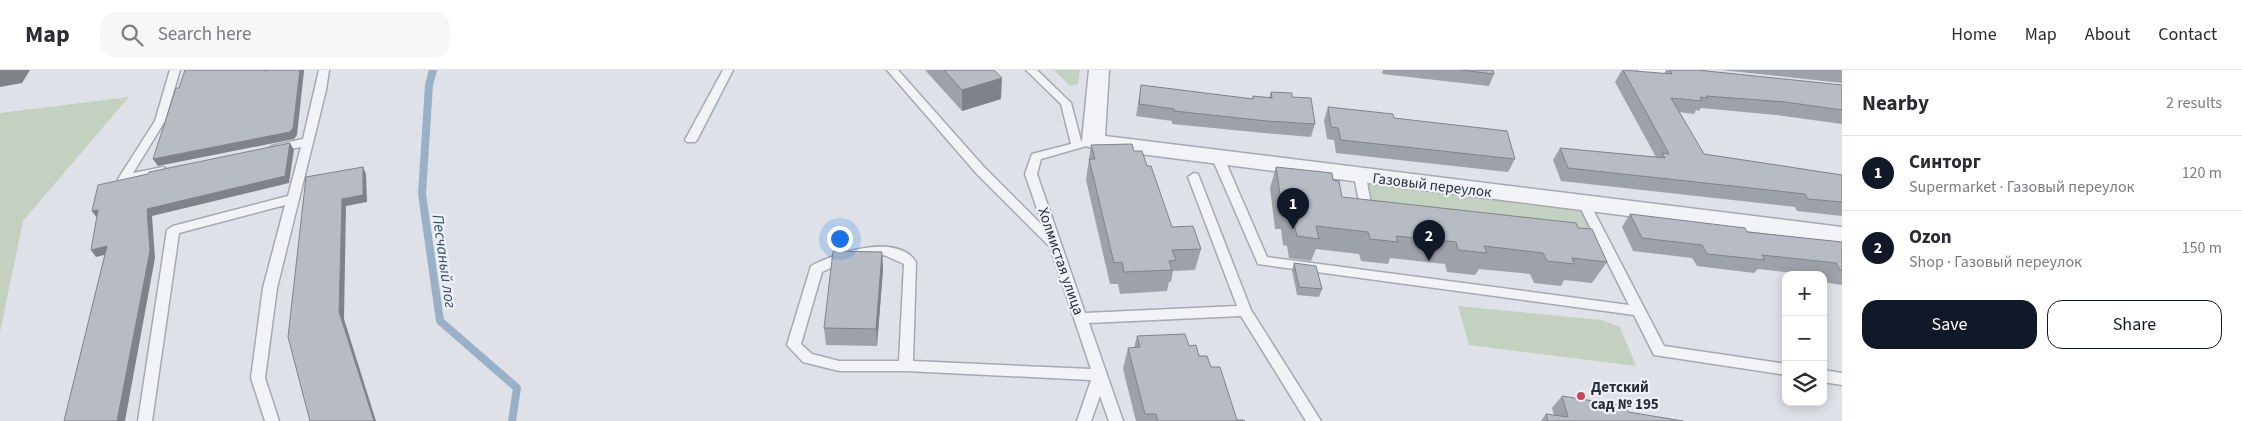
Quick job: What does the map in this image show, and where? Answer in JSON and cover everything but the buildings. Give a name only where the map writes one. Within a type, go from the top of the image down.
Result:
[{"type":"street","points":[[1085,144],[1099,70]]},
{"type":"street","points":[[1647,70],[1715,77]]},
{"type":"street","name":"Газовый переулок","points":[[1085,144],[1218,158],[1842,235]]},
{"type":"lane","points":[[173,169],[124,179],[160,121],[175,70]]},
{"type":"lane","points":[[272,421],[258,378],[270,288],[324,70]]},
{"type":"lane","points":[[691,140],[728,70]]},
{"type":"lane","points":[[892,70],[980,170],[1055,245]]},
{"type":"lane","points":[[1031,70],[1066,103],[1085,144]]},
{"type":"lane","points":[[269,150],[307,142]]},
{"type":"lane","name":"Холмистая улица","points":[[1085,144],[1036,157],[1031,174],[1116,421]]},
{"type":"lane","points":[[1218,158],[1262,261],[1640,310]]},
{"type":"lane","points":[[1360,176],[1366,207],[1385,210]]},
{"type":"lane","points":[[1194,177],[1245,311],[1314,421]]},
{"type":"lane","points":[[145,421],[173,230],[293,199]]},
{"type":"lane","points":[[1584,203],[1640,310],[1659,351],[1782,369]]},
{"type":"lane","points":[[1581,232],[1600,234]]},
{"type":"lane","points":[[906,366],[910,262],[891,252],[860,252],[832,260],[816,269],[794,345],[808,358],[839,366],[906,366],[1100,375],[1084,421]]},
{"type":"lane","points":[[1080,318],[1245,311]]},
{"type":"lane","points":[[1827,377],[1842,379]]},
{"type":"green space","points":[[1054,70],[1080,70],[1078,84],[1070,86]]},
{"type":"green space","points":[[129,97],[23,221],[0,332],[0,113]]},
{"type":"green space","points":[[1360,176],[1584,203],[1600,234],[1366,207]]},
{"type":"green space","points":[[1458,306],[1602,320],[1620,327],[1636,366],[1469,345]]},
{"type":"waterway","name":"Песчаный лог","points":[[433,70],[429,85],[422,194],[440,321],[517,388],[512,421]]},
{"type":"place","name":"Синторг","points":[[1293,229]]},
{"type":"place","name":"Ozon","points":[[1429,261]]},
{"type":"place","name":"Детский сад № 195","points":[[1581,396]]}]
